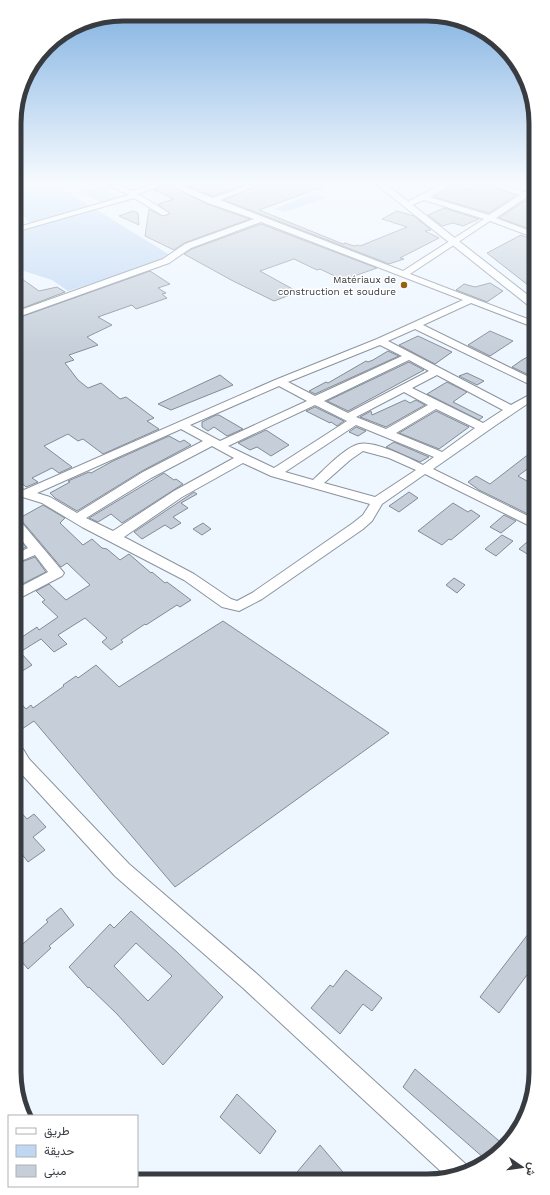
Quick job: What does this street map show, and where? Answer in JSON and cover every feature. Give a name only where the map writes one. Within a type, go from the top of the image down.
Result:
[{"type":"street","points":[[21,313],[166,261],[188,246],[202,241]]},
{"type":"street","points":[[315,241],[529,322]]},
{"type":"street","points":[[404,274],[457,241]]},
{"type":"street","points":[[459,241],[529,291]]},
{"type":"street","points":[[459,241],[529,301]]},
{"type":"street","points":[[21,492],[182,425],[279,382],[380,341],[469,300]]},
{"type":"street","points":[[415,325],[529,381]]},
{"type":"street","points":[[380,341],[510,409]]},
{"type":"street","points":[[77,518],[154,472],[410,356]]},
{"type":"street","points":[[275,473],[351,419],[438,370]]},
{"type":"street","points":[[279,382],[351,419],[441,456]]},
{"type":"street","points":[[404,388],[484,428]]},
{"type":"street","points":[[21,492],[46,500],[189,577],[227,603],[239,606],[257,596],[358,526],[368,518],[377,502],[392,489],[425,470],[441,456],[510,409],[529,398]]},
{"type":"street","points":[[387,433],[436,405]]},
{"type":"street","points":[[182,425],[242,458],[275,473],[377,502]]},
{"type":"street","points":[[315,485],[357,449],[365,446],[425,470],[529,522]]},
{"type":"street","points":[[114,537],[178,494],[242,458]]},
{"type":"street","points":[[21,531],[57,574],[21,592]]},
{"type":"street","points":[[21,556],[36,549]]},
{"type":"street","points":[[21,764],[122,870],[250,981],[457,1170]]},
{"type":"green space","points":[[21,241],[147,241],[170,255],[164,260],[68,291],[52,280],[21,270]]},
{"type":"building","points":[[155,241],[190,241],[174,250]]},
{"type":"building","points":[[215,241],[305,241],[377,268],[343,280],[294,259],[260,271],[298,292],[274,301],[233,281],[184,254],[192,249]]},
{"type":"building","points":[[329,241],[360,246],[373,241],[434,241],[400,258],[404,259],[389,264]]},
{"type":"building","points":[[510,241],[529,241],[529,286],[487,253]]},
{"type":"building","points":[[150,271],[170,284],[158,288],[166,293],[162,294],[167,298],[136,309],[132,305],[98,317],[112,325],[87,337],[98,345],[69,355],[74,360],[65,363],[78,380],[88,388],[101,383],[120,399],[126,397],[154,418],[147,421],[159,429],[103,454],[83,439],[78,441],[68,434],[44,446],[72,467],[59,473],[52,468],[32,478],[38,482],[26,487],[21,482],[21,317]]},
{"type":"building","points":[[21,278],[39,291],[57,287],[65,292],[23,308],[21,306]]},
{"type":"building","points":[[490,283],[503,291],[487,302],[456,290],[464,284],[475,287]]},
{"type":"building","points":[[490,331],[513,341],[490,356],[468,345]]},
{"type":"building","points":[[418,336],[452,352],[435,364],[399,345]]},
{"type":"building","points":[[388,351],[399,356],[315,394],[309,391],[326,382],[328,383],[366,361],[368,362],[373,360]]},
{"type":"building","points":[[529,356],[529,375],[512,367]]},
{"type":"building","points":[[409,362],[424,370],[348,411],[327,401]]},
{"type":"building","points":[[467,373],[484,381],[477,385],[459,376]]},
{"type":"building","points":[[220,375],[233,385],[171,410],[158,404]]},
{"type":"building","points":[[447,382],[467,392],[453,402],[483,417],[479,420],[427,394]]},
{"type":"building","points":[[405,400],[410,403],[416,400],[425,405],[386,427],[360,417],[371,411],[372,415]]},
{"type":"building","points":[[315,407],[344,421],[337,426],[306,411]]},
{"type":"building","points":[[436,411],[469,427],[439,449],[399,433]]},
{"type":"building","points":[[219,415],[243,429],[227,436],[214,427],[208,431],[202,427],[202,422]]},
{"type":"building","points":[[356,427],[366,431],[358,436],[349,432]]},
{"type":"building","points":[[266,430],[289,445],[271,456],[257,447],[250,450],[238,443]]},
{"type":"building","points":[[169,436],[180,442],[184,440],[191,445],[142,471],[77,511],[55,498],[50,493],[70,482],[68,481],[89,472],[91,473],[113,461]]},
{"type":"building","points":[[394,442],[429,457],[420,462],[386,447]]},
{"type":"building","points":[[529,454],[529,468],[518,476],[529,482],[529,515],[479,490],[468,482],[476,476],[490,484]]},
{"type":"building","points":[[164,473],[183,484],[122,523],[111,514],[98,522],[89,518]]},
{"type":"building","points":[[194,492],[197,494],[181,503],[188,508],[173,517],[181,523],[171,529],[165,525],[142,539],[134,532]]},
{"type":"building","points":[[409,492],[418,498],[399,512],[389,506]]},
{"type":"building","points":[[453,503],[468,512],[471,510],[480,516],[451,540],[449,539],[442,545],[418,531]]},
{"type":"building","points":[[43,505],[65,518],[60,523],[83,545],[92,539],[120,560],[129,554],[151,573],[152,572],[165,583],[167,582],[191,600],[180,607],[177,605],[146,625],[145,624],[121,640],[123,642],[111,650],[102,642],[107,638],[85,618],[58,635],[67,644],[54,652],[41,639],[21,651],[21,638],[37,627],[39,630],[58,617],[42,602],[45,600],[36,591],[49,584],[66,600],[90,585],[67,563],[61,567],[21,521],[21,517]]},
{"type":"building","points":[[504,515],[516,521],[501,533],[490,527]]},
{"type":"building","points":[[203,523],[211,529],[202,535],[193,529]]},
{"type":"building","points":[[502,535],[513,541],[496,556],[485,549]]},
{"type":"building","points":[[529,540],[529,555],[519,549]]},
{"type":"building","points":[[21,541],[26,547],[21,550]]},
{"type":"building","points":[[35,557],[46,572],[21,584],[21,562]]},
{"type":"building","points":[[454,578],[465,585],[457,593],[446,585]]},
{"type":"building","points":[[223,621],[389,733],[175,887],[34,721],[21,730],[21,704],[26,709],[31,705],[33,708],[76,676],[78,678],[96,665],[119,687]]},
{"type":"building","points":[[21,653],[32,665],[21,672]]},
{"type":"building","points":[[21,812],[27,819],[34,814],[46,827],[33,837],[45,850],[28,862],[21,853]]},
{"type":"building","points":[[61,908],[74,925],[49,946],[51,948],[28,969],[21,961],[21,946],[48,922],[46,920]]},
{"type":"building","points":[[131,911],[177,952],[223,997],[163,1065],[117,1014],[89,987],[88,988],[69,967],[110,924],[114,928]],"holes":[[[136,943],[172,976],[148,1001],[114,966]]]},
{"type":"building","points":[[529,933],[529,972],[499,1013],[480,997]]},
{"type":"building","points":[[346,970],[382,998],[372,1011],[363,1004],[340,1034],[311,1008],[330,985],[333,987]]},
{"type":"building","points":[[415,1069],[501,1142],[483,1157],[403,1087]]},
{"type":"building","points":[[237,1094],[276,1131],[260,1154],[220,1117]]},
{"type":"building","points":[[320,1145],[345,1174],[295,1174]]},
{"type":"place","name":"Matériaux de construction et soudure","points":[[404,285]]}]
